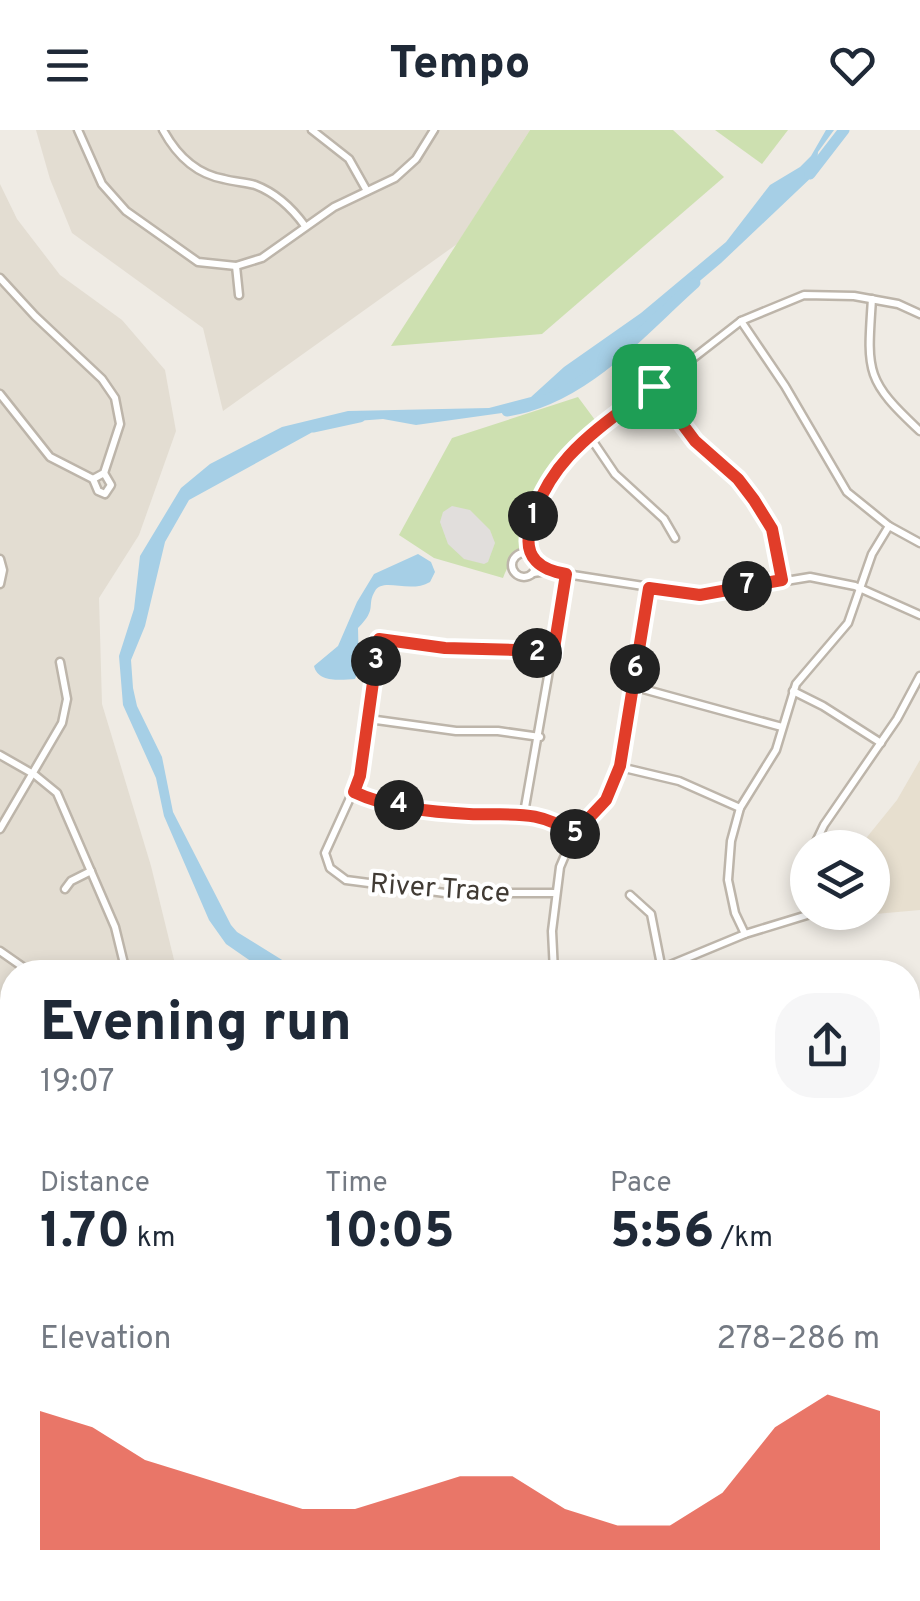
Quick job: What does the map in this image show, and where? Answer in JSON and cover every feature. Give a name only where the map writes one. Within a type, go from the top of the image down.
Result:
[{"type":"street","points":[[78,130],[102,184],[126,211],[198,262],[236,266],[262,258],[305,226],[405,170],[434,130]]},
{"type":"street","points":[[164,130],[171,144],[193,166],[222,179],[259,186],[288,205],[305,226]]},
{"type":"street","points":[[312,130],[349,158],[367,191]]},
{"type":"street","points":[[236,266],[239,295]]},
{"type":"street","points":[[0,278],[92,369],[114,398],[120,424],[104,473],[94,478]]},
{"type":"street","points":[[534,568],[524,578],[514,573],[512,562],[528,542],[543,488],[565,458],[741,320],[804,295],[872,299],[920,314]]},
{"type":"street","points":[[872,299],[869,345],[873,379],[889,402],[920,431]]},
{"type":"street","points":[[741,320],[847,492],[889,526],[920,543]]},
{"type":"street","points":[[654,386],[695,441],[738,479],[754,500],[772,529],[782,580]]},
{"type":"street","points":[[0,394],[50,457],[94,478],[98,491],[105,494],[112,485],[104,473]]},
{"type":"street","points":[[590,436],[615,474],[664,520],[675,538]]},
{"type":"street","points":[[745,934],[728,880],[729,852],[740,808],[770,762],[792,691],[806,670],[840,635],[872,554],[889,526]]},
{"type":"street","points":[[528,542],[534,568]]},
{"type":"street","points":[[520,554],[530,555]]},
{"type":"street","points":[[0,559],[0,584]]},
{"type":"street","points":[[534,568],[700,595],[810,576],[860,588],[920,615]]},
{"type":"street","points":[[524,814],[566,574]]},
{"type":"street","points":[[554,960],[554,894],[564,854],[574,834],[606,800],[620,766],[649,588]]},
{"type":"street","name":"River Trace","points":[[553,655],[379,639],[360,776],[325,849],[327,862],[341,878],[446,894],[554,894]]},
{"type":"street","points":[[0,829],[62,723],[67,700],[60,662]]},
{"type":"street","points":[[822,830],[881,743],[920,676]]},
{"type":"street","points":[[632,686],[782,727]]},
{"type":"street","points":[[792,691],[881,743]]},
{"type":"street","points":[[369,719],[456,731],[498,730],[540,736]]},
{"type":"street","points":[[0,755],[57,793],[114,928],[123,960]]},
{"type":"street","points":[[620,766],[679,781],[740,808]]},
{"type":"street","points":[[354,792],[385,803],[469,814],[548,818],[574,834]]},
{"type":"street","points":[[65,889],[70,881],[91,872]]},
{"type":"street","points":[[630,895],[651,914],[656,960]]},
{"type":"street","points":[[685,960],[745,934],[790,920]]},
{"type":"shaded area","points":[[36,130],[530,130],[457,244],[223,411],[203,328],[72,233]]},
{"type":"shaded area","points":[[0,184],[17,219],[60,275],[122,320],[165,370],[176,431],[139,535],[99,598],[102,704],[151,866],[174,960],[0,960]]},
{"type":"shaded area","points":[[452,506],[470,510],[490,530],[495,543],[488,562],[464,559],[448,544],[440,522],[443,512]]},
{"type":"shaded area","points":[[920,760],[920,910],[890,913],[890,830],[873,830],[897,800]]},
{"type":"green space","points":[[530,130],[673,130],[724,177],[542,334],[391,346]]},
{"type":"green space","points":[[715,130],[788,130],[762,164]]},
{"type":"green space","points":[[578,397],[598,424],[547,475],[522,543],[503,578],[434,558],[399,535],[452,438]]},
{"type":"water","points":[[826,130],[834,130],[818,152],[816,173],[721,263],[604,362],[544,402],[502,413],[416,425],[383,419],[329,423],[189,500],[165,542],[145,626],[131,660],[133,688],[137,706],[162,757],[173,812],[231,925],[282,960],[249,960],[226,944],[209,920],[164,816],[156,778],[123,705],[119,656],[134,609],[140,556],[181,488],[210,464],[282,427],[348,411],[489,408],[531,397],[726,242],[770,185],[811,156]]},
{"type":"water","points":[[418,554],[431,562],[435,572],[430,582],[384,585],[375,591],[368,616],[358,628],[359,670],[355,679],[320,675],[314,666],[338,646],[374,574]]},
{"type":"waterway","points":[[810,174],[844,130]]},
{"type":"waterway","points":[[507,411],[535,404],[585,379],[695,283]]},
{"type":"waterway","points":[[314,427],[360,417]]},
{"type":"route","points":[[654,386],[695,441],[738,479],[754,500],[772,529],[782,580],[700,595],[649,588],[620,766],[606,800],[574,834],[548,818],[469,814],[385,803],[354,792],[360,776],[379,639],[464,650],[553,655],[566,574],[548,571],[530,555],[528,534],[537,502],[565,458],[654,386]]}]
